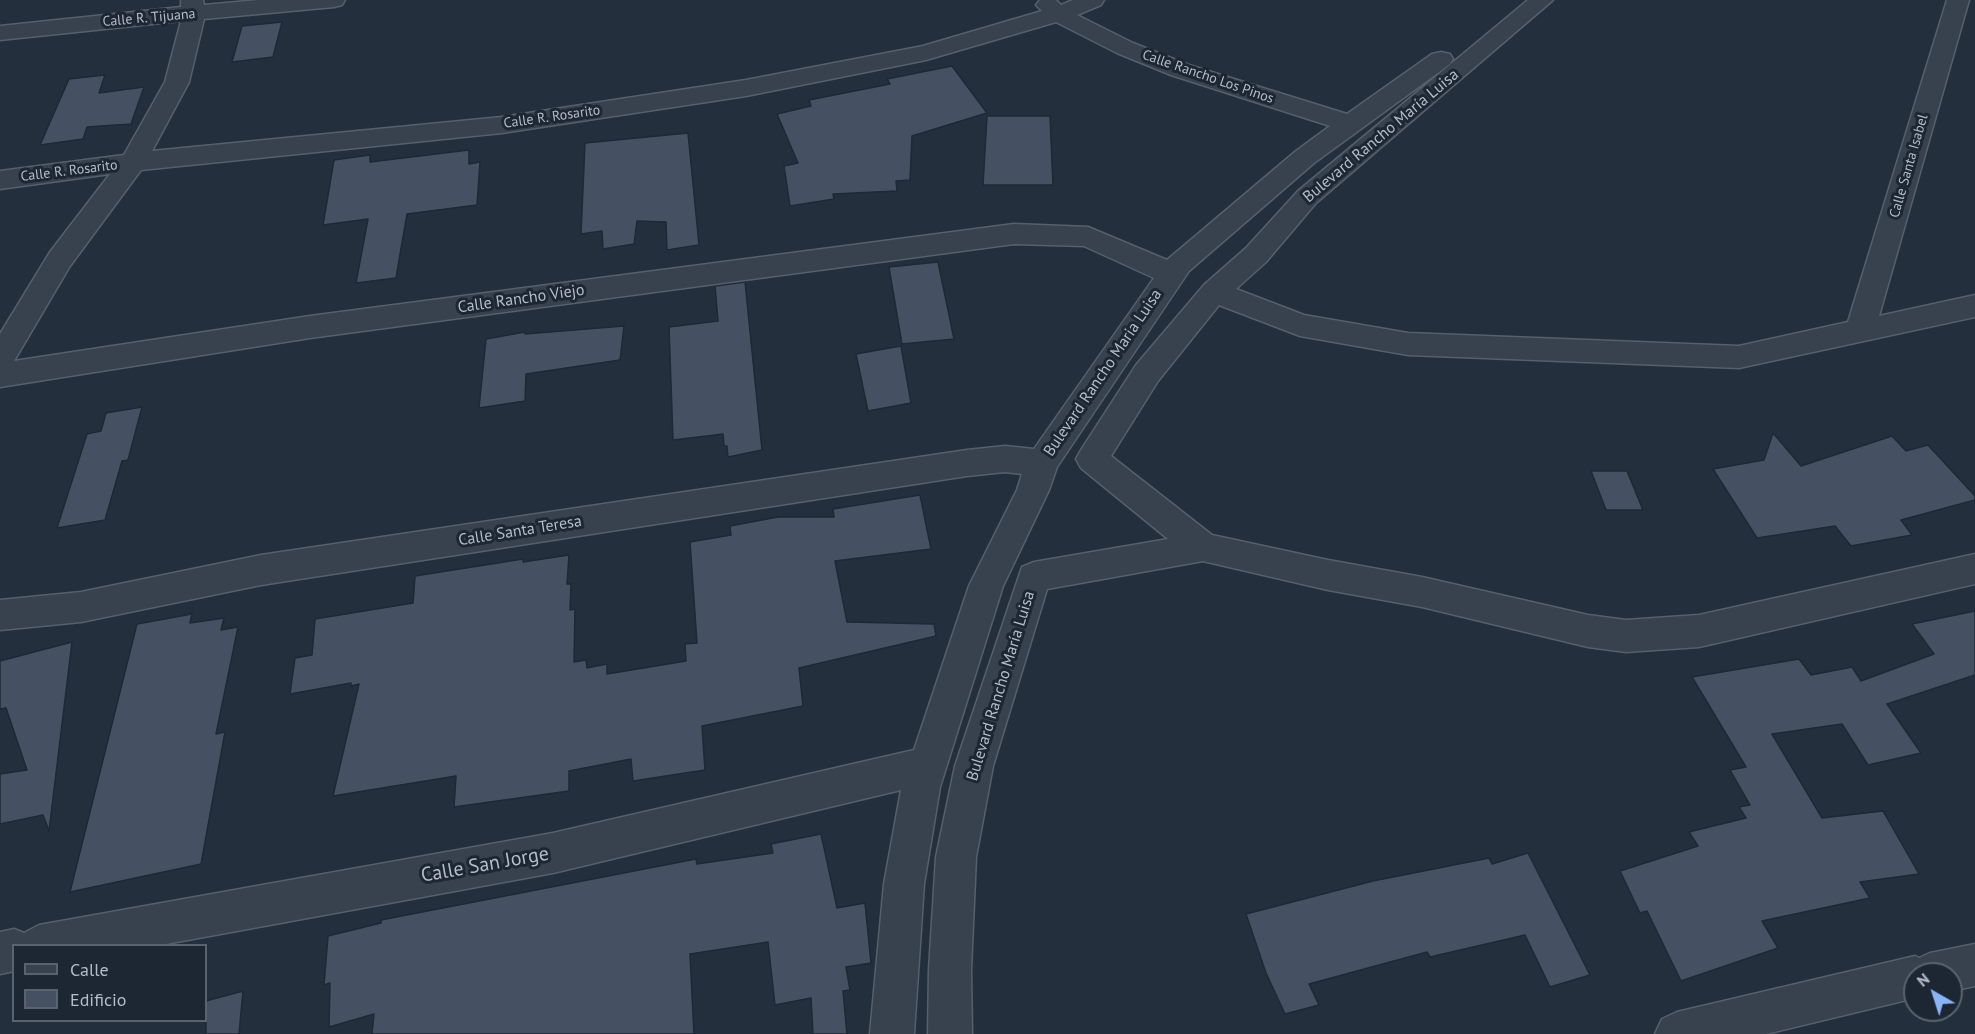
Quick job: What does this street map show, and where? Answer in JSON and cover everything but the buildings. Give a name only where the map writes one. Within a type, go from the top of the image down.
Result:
[{"type":"street","name":"Calle R. Tijuana","points":[[0,33],[193,7],[334,0]]},
{"type":"street","name":"Calle R. Rosarito","points":[[0,180],[133,162],[502,124],[746,88],[926,53],[1050,7],[1093,0]]},
{"type":"street","name":"Bulevard Rancho Maria Luisa","points":[[892,1034],[904,884],[921,787],[986,586],[1033,490],[1042,463],[1171,274],[1305,157],[1470,38],[1515,0]]},
{"type":"street","name":"Bulevard Rancho María Luisa","points":[[1203,547],[1092,459],[1147,373],[1214,291],[1256,255],[1307,197],[1542,0]]},
{"type":"street","name":"Calle Santa Isabel","points":[[1860,332],[1958,0]]},
{"type":"street","points":[[0,359],[60,259],[133,162],[177,82],[193,7]]},
{"type":"street","name":"Calle Rancho Los Pinos","points":[[1050,7],[1125,48],[1180,70],[1350,124]]},
{"type":"street","name":"Calle Rancho Viejo","points":[[0,375],[322,326],[1014,234],[1042,233],[1088,237],[1171,274]]},
{"type":"street","points":[[1214,291],[1300,325],[1408,344],[1739,357],[1975,306]]},
{"type":"street","name":"Calle Santa Teresa","points":[[0,615],[81,607],[261,570],[967,464],[1005,459],[1042,463]]},
{"type":"street","points":[[1203,547],[1328,575],[1422,592],[1588,631],[1626,636],[1699,631],[1975,569]]},
{"type":"street","name":"Bulevard Rancho María Luisa","points":[[950,1034],[956,857],[974,766],[1034,577],[1203,547]]},
{"type":"street","name":"Calle San Jorge","points":[[45,944],[553,853],[928,765]]},
{"type":"street","points":[[1677,1034],[1903,980]]}]
